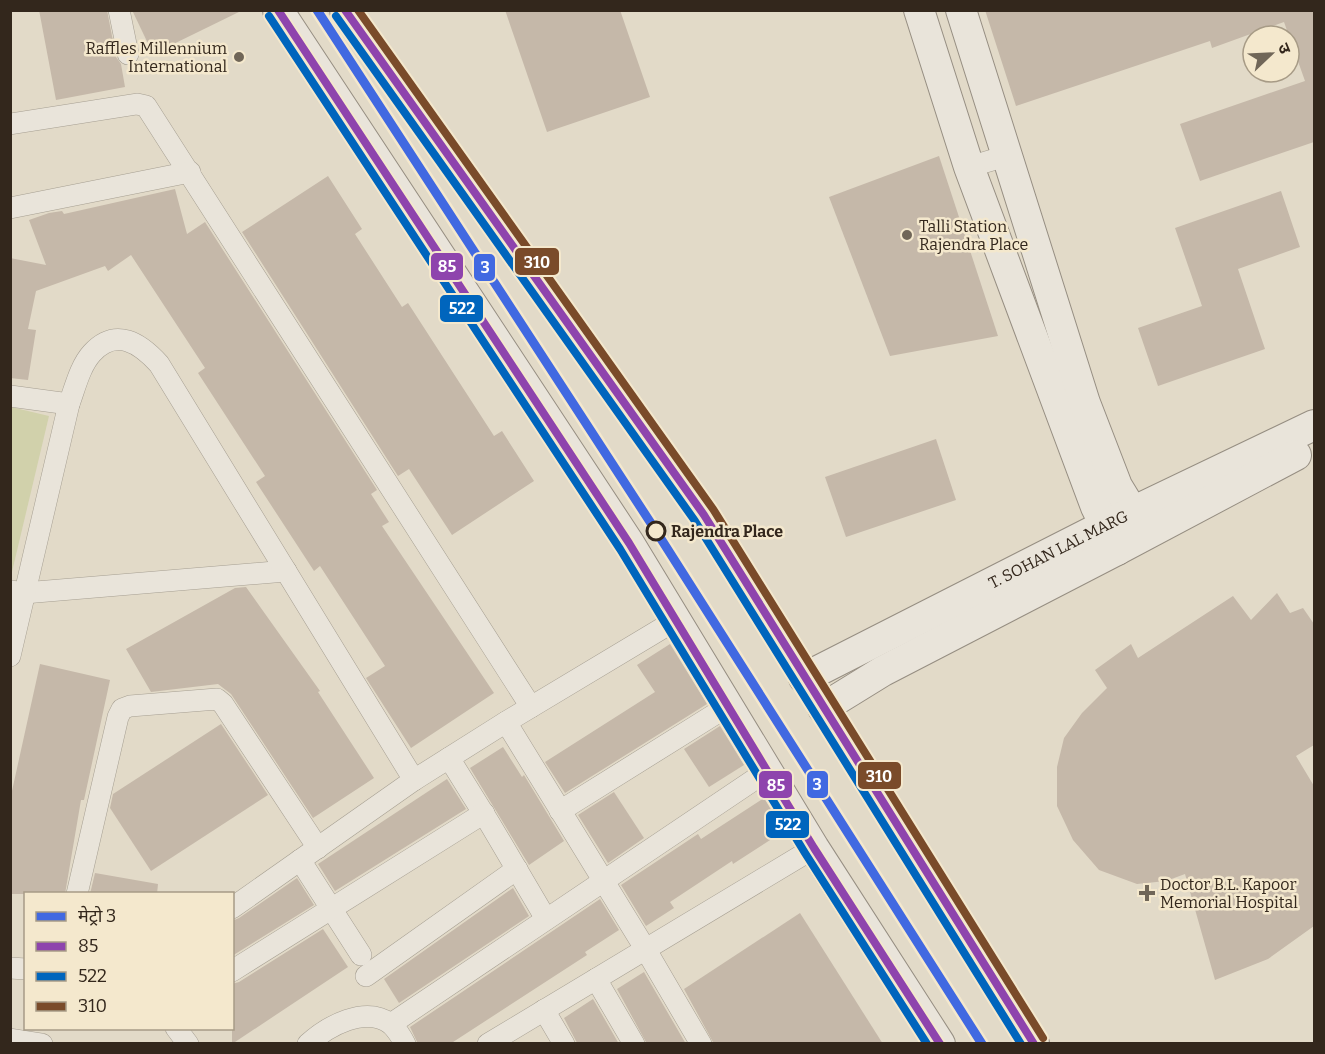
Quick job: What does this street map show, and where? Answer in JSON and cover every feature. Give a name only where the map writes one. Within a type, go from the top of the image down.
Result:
[{"type":"main road","points":[[278,10],[628,543],[814,848],[940,1044]]},
{"type":"main road","points":[[345,10],[704,515],[1034,1044]]},
{"type":"main road","points":[[919,10],[969,167],[1096,507],[1111,538]]},
{"type":"main road","points":[[961,10],[1085,403],[1117,486],[1139,523]]},
{"type":"main road","name":"T. SOHAN LAL MARG","points":[[823,708],[882,671],[1111,538],[1314,424]]},
{"type":"main road","name":"T. SOHAN LAL MARG","points":[[1139,523],[1314,445]]},
{"type":"main road","name":"T. SOHAN LAL MARG","points":[[804,678],[1111,538]]},
{"type":"street","points":[[119,10],[128,54]]},
{"type":"street","points":[[10,124],[142,104],[149,110],[531,707]]},
{"type":"street","points":[[969,167],[1006,156]]},
{"type":"street","points":[[10,208],[190,172]]},
{"type":"street","points":[[10,656],[17,592],[69,404],[83,367],[91,353],[108,341],[120,340],[145,348],[159,364],[414,780]]},
{"type":"street","points":[[10,396],[69,404]]},
{"type":"street","points":[[17,592],[286,571]]},
{"type":"street","points":[[234,907],[414,780],[676,620]]},
{"type":"street","points":[[77,892],[118,717],[122,709],[130,706],[217,699],[309,854],[331,908],[361,955]]},
{"type":"street","points":[[560,811],[728,706]]},
{"type":"street","points":[[506,722],[701,1044]]},
{"type":"street","points":[[449,758],[546,919]]},
{"type":"street","points":[[391,1024],[767,771]]},
{"type":"street","points":[[234,970],[484,813]]},
{"type":"street","points":[[489,1043],[814,848]]},
{"type":"street","points":[[366,976],[517,869]]},
{"type":"street","points":[[596,979],[634,1044]]},
{"type":"street","points":[[544,1010],[564,1044]]},
{"type":"street","points":[[308,1044],[318,1034],[334,1024],[351,1019],[377,1018],[391,1024],[405,1044]]},
{"type":"street","points":[[177,1030],[188,1044]]},
{"type":"street","points":[[10,1039],[42,1044]]},
{"type":"green space","points":[[11,407],[49,416],[11,576]]},
{"type":"building","points":[[39,10],[107,10],[116,57],[121,64],[125,87],[56,100]]},
{"type":"building","points":[[132,10],[243,10],[153,54]]},
{"type":"building","points":[[505,10],[620,10],[650,97],[547,132]]},
{"type":"building","points":[[985,10],[1314,10],[1314,142],[1200,181],[1180,124],[1305,81],[1301,70],[1301,24],[1285,24],[1284,22],[1241,24],[1241,38],[1212,48],[1210,41],[1016,106]]},
{"type":"building","points":[[939,156],[998,336],[890,356],[829,197]]},
{"type":"building","points":[[328,176],[362,229],[355,234],[402,307],[408,303],[494,436],[502,431],[534,481],[452,535],[409,469],[398,476],[242,232]]},
{"type":"building","points":[[175,189],[187,234],[205,222],[377,490],[371,494],[389,522],[382,526],[494,693],[411,748],[366,678],[385,666],[320,566],[314,571],[256,482],[265,476],[198,373],[205,368],[131,255],[108,271],[105,266],[36,291],[28,329],[36,330],[28,380],[10,378],[10,258],[46,265],[29,220],[49,213],[62,211],[64,214]]},
{"type":"building","points":[[1281,191],[1300,247],[1238,269],[1265,349],[1158,386],[1138,328],[1202,306],[1175,228]]},
{"type":"building","points":[[936,439],[956,500],[846,537],[825,477]]},
{"type":"building","points":[[246,587],[320,691],[318,692],[374,778],[313,818],[231,694],[218,684],[151,692],[126,649],[235,588]]},
{"type":"building","points":[[1277,593],[1290,613],[1303,608],[1314,624],[1314,745],[1296,756],[1314,786],[1314,926],[1268,959],[1215,980],[1185,874],[1166,881],[1137,884],[1099,870],[1073,840],[1057,806],[1057,767],[1064,738],[1082,713],[1107,688],[1095,670],[1131,644],[1138,658],[1233,596],[1251,620]]},
{"type":"building","points":[[670,644],[707,704],[565,793],[545,762],[655,692],[637,665]]},
{"type":"building","points":[[40,664],[110,680],[84,800],[81,800],[65,892],[10,894],[10,800]]},
{"type":"building","points":[[221,724],[268,795],[151,871],[110,808],[113,794]]},
{"type":"building","points":[[720,726],[744,765],[709,787],[684,749]]},
{"type":"building","points":[[503,747],[522,777],[524,775],[564,841],[529,865],[470,768]]},
{"type":"building","points":[[447,779],[466,809],[335,891],[318,864]]},
{"type":"building","points":[[614,792],[644,838],[608,863],[578,815]]},
{"type":"building","points":[[764,798],[784,831],[733,864],[732,861],[670,902],[674,908],[646,926],[621,885],[698,834],[701,839]]},
{"type":"building","points":[[95,873],[158,884],[157,892],[90,892]]},
{"type":"building","points":[[297,878],[314,905],[234,955],[234,920]]},
{"type":"building","points":[[513,888],[529,916],[399,1003],[384,979]]},
{"type":"building","points":[[600,899],[619,930],[585,952],[587,955],[450,1044],[418,1044],[410,1027]]},
{"type":"building","points":[[800,913],[883,1044],[714,1044],[684,989]]},
{"type":"building","points":[[323,929],[348,967],[232,1044],[234,983]]},
{"type":"building","points":[[644,972],[686,1044],[647,1044],[617,989]]},
{"type":"building","points":[[593,999],[619,1044],[578,1044],[576,1041],[564,1018]]},
{"type":"metro line","name":"3","points":[[317,10],[656,531],[982,1044]]},
{"type":"transit line","name":"85","points":[[278,10],[629,543],[814,848],[940,1044]]},
{"type":"transit line","name":"85","points":[[345,10],[704,515],[1034,1044]]},
{"type":"transit line","name":"310","points":[[358,10],[713,509],[1043,1038]]},
{"type":"transit line","name":"522","points":[[269,16],[620,549],[805,853],[927,1044]]},
{"type":"transit line","name":"522","points":[[336,16],[695,521],[1021,1044]]},
{"type":"place","name":"Raffles Millennium International","points":[[239,57]]},
{"type":"place","name":"Talli Station Rajendra Place","points":[[907,235]]},
{"type":"place","name":"Rajendra Place","points":[[656,531]]},
{"type":"place","name":"Doctor B.L. Kapoor Memorial Hospital","points":[[1147,893]]}]
